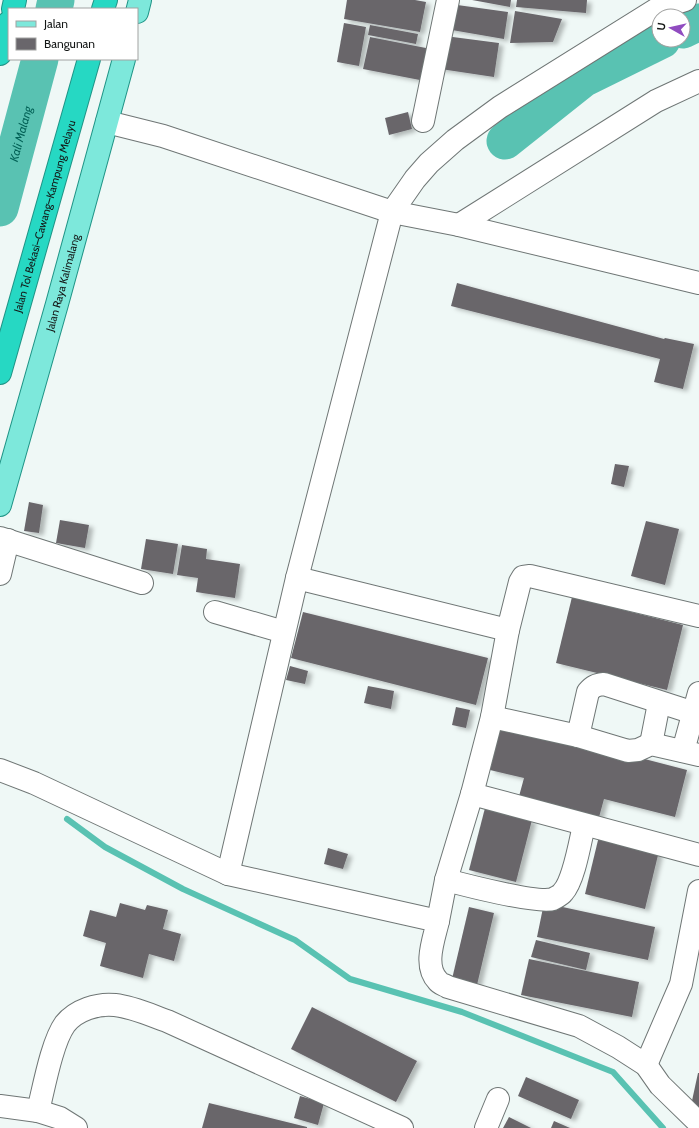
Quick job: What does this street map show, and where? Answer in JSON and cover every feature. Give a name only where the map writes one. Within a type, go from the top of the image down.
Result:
[{"type":"highway","points":[[0,54],[8,26]]},
{"type":"highway","name":"Jalan Tol Bekasi–Cawang–Kampung Melayu","points":[[0,373],[89,60]]},
{"type":"main road","name":"Jalan Raya Kalimalang","points":[[0,505],[124,60]]},
{"type":"street","points":[[423,121],[448,0]]},
{"type":"street","points":[[228,874],[297,578],[392,212],[429,162],[455,140],[500,107],[657,9],[685,0]]},
{"type":"street","points":[[458,225],[656,101],[699,81]]},
{"type":"street","points":[[107,122],[163,136],[392,212],[458,225],[699,283]]},
{"type":"street","points":[[0,574],[4,539],[142,583]]},
{"type":"street","points":[[699,616],[530,576],[523,577],[520,582],[508,630],[492,717],[472,794],[446,880],[430,962],[432,972],[438,981],[448,988],[579,1026],[618,1047],[646,1065],[660,1085],[699,1123]]},
{"type":"street","points":[[297,578],[508,630]]},
{"type":"street","points":[[216,612],[284,632]]},
{"type":"street","points":[[492,717],[578,736],[628,751],[638,750],[651,744],[691,753],[696,703],[659,703],[604,684],[596,685],[588,692],[578,736]]},
{"type":"street","points":[[651,744],[659,703]]},
{"type":"street","points":[[0,770],[34,783],[228,874],[438,921]]},
{"type":"street","points":[[472,794],[699,855]]},
{"type":"street","points":[[446,880],[520,897],[539,900],[552,899],[563,892],[571,876],[584,825]]},
{"type":"street","points":[[646,1065],[690,986],[699,891]]},
{"type":"street","points":[[38,1111],[56,1042],[66,1023],[81,1012],[95,1005],[114,1005],[140,1011],[167,1021],[402,1128]]},
{"type":"street","points":[[486,1128],[498,1099]]},
{"type":"street","points":[[0,1106],[38,1111],[60,1118],[76,1128]]},
{"type":"building","points":[[347,0],[415,0],[426,2],[420,32],[344,19]]},
{"type":"building","points":[[472,0],[511,0],[510,7]]},
{"type":"building","points":[[517,0],[587,0],[586,13],[516,7]]},
{"type":"building","points":[[450,4],[508,12],[504,39],[446,29]]},
{"type":"building","points":[[515,11],[562,19],[553,42],[510,43]]},
{"type":"building","points":[[344,23],[366,27],[359,66],[337,62]]},
{"type":"building","points":[[370,25],[418,34],[416,44],[368,35]]},
{"type":"building","points":[[445,36],[499,43],[494,77],[434,68]]},
{"type":"building","points":[[370,37],[431,49],[425,81],[363,69]]},
{"type":"building","points":[[408,112],[412,129],[389,135],[385,118]]},
{"type":"building","points":[[457,283],[664,339],[694,344],[683,389],[654,382],[660,359],[451,306]]},
{"type":"building","points":[[615,464],[629,466],[624,487],[611,484]]},
{"type":"building","points":[[29,502],[43,505],[39,533],[24,531]]},
{"type":"building","points":[[60,520],[89,525],[85,548],[56,543]]},
{"type":"building","points":[[646,521],[679,529],[665,585],[631,576]]},
{"type":"building","points":[[146,539],[178,544],[173,574],[141,569]]},
{"type":"building","points":[[182,545],[207,549],[206,559],[240,564],[235,598],[196,592],[198,578],[177,575]]},
{"type":"building","points":[[572,597],[683,625],[667,690],[556,663]]},
{"type":"building","points":[[303,612],[488,658],[476,705],[291,658]]},
{"type":"building","points":[[290,666],[308,671],[305,684],[286,680]]},
{"type":"building","points":[[368,686],[394,691],[391,709],[364,703]]},
{"type":"building","points":[[456,707],[470,710],[466,728],[452,725]]},
{"type":"building","points":[[502,722],[687,770],[675,817],[604,799],[598,821],[518,800],[524,778],[490,770]]},
{"type":"building","points":[[485,808],[532,820],[516,882],[469,870]]},
{"type":"building","points":[[599,836],[659,851],[645,909],[585,894]]},
{"type":"building","points":[[328,848],[348,854],[343,869],[324,864]]},
{"type":"building","points":[[120,903],[145,910],[147,905],[168,910],[163,929],[181,934],[174,961],[149,954],[143,978],[100,966],[106,943],[83,936],[90,910],[116,917]]},
{"type":"building","points":[[544,903],[655,927],[648,960],[537,937]]},
{"type":"building","points":[[469,907],[494,913],[477,985],[452,979]]},
{"type":"building","points":[[536,940],[590,953],[586,970],[531,957]]},
{"type":"building","points":[[529,959],[639,982],[632,1017],[521,995]]},
{"type":"building","points":[[312,1007],[417,1061],[396,1102],[291,1049]]},
{"type":"building","points":[[699,1073],[699,1112],[690,1110]]},
{"type":"building","points":[[526,1077],[579,1100],[571,1119],[518,1096]]},
{"type":"building","points":[[300,1096],[324,1103],[318,1125],[294,1118]]},
{"type":"building","points":[[209,1103],[307,1127],[307,1128],[202,1128]]},
{"type":"building","points":[[509,1117],[531,1128],[503,1128]]},
{"type":"building","points":[[554,1121],[570,1128],[551,1128]]},
{"type":"waterway","name":"Kali Malang","points":[[54,8],[56,0]]},
{"type":"waterway","points":[[691,26],[699,22]]},
{"type":"waterway","points":[[505,141],[583,79],[651,45]]},
{"type":"waterway","name":"Kali Malang","points":[[0,208],[40,60]]},
{"type":"waterway","points":[[67,819],[105,847],[183,889],[295,940],[350,979],[462,1012],[613,1072],[663,1128]]}]
